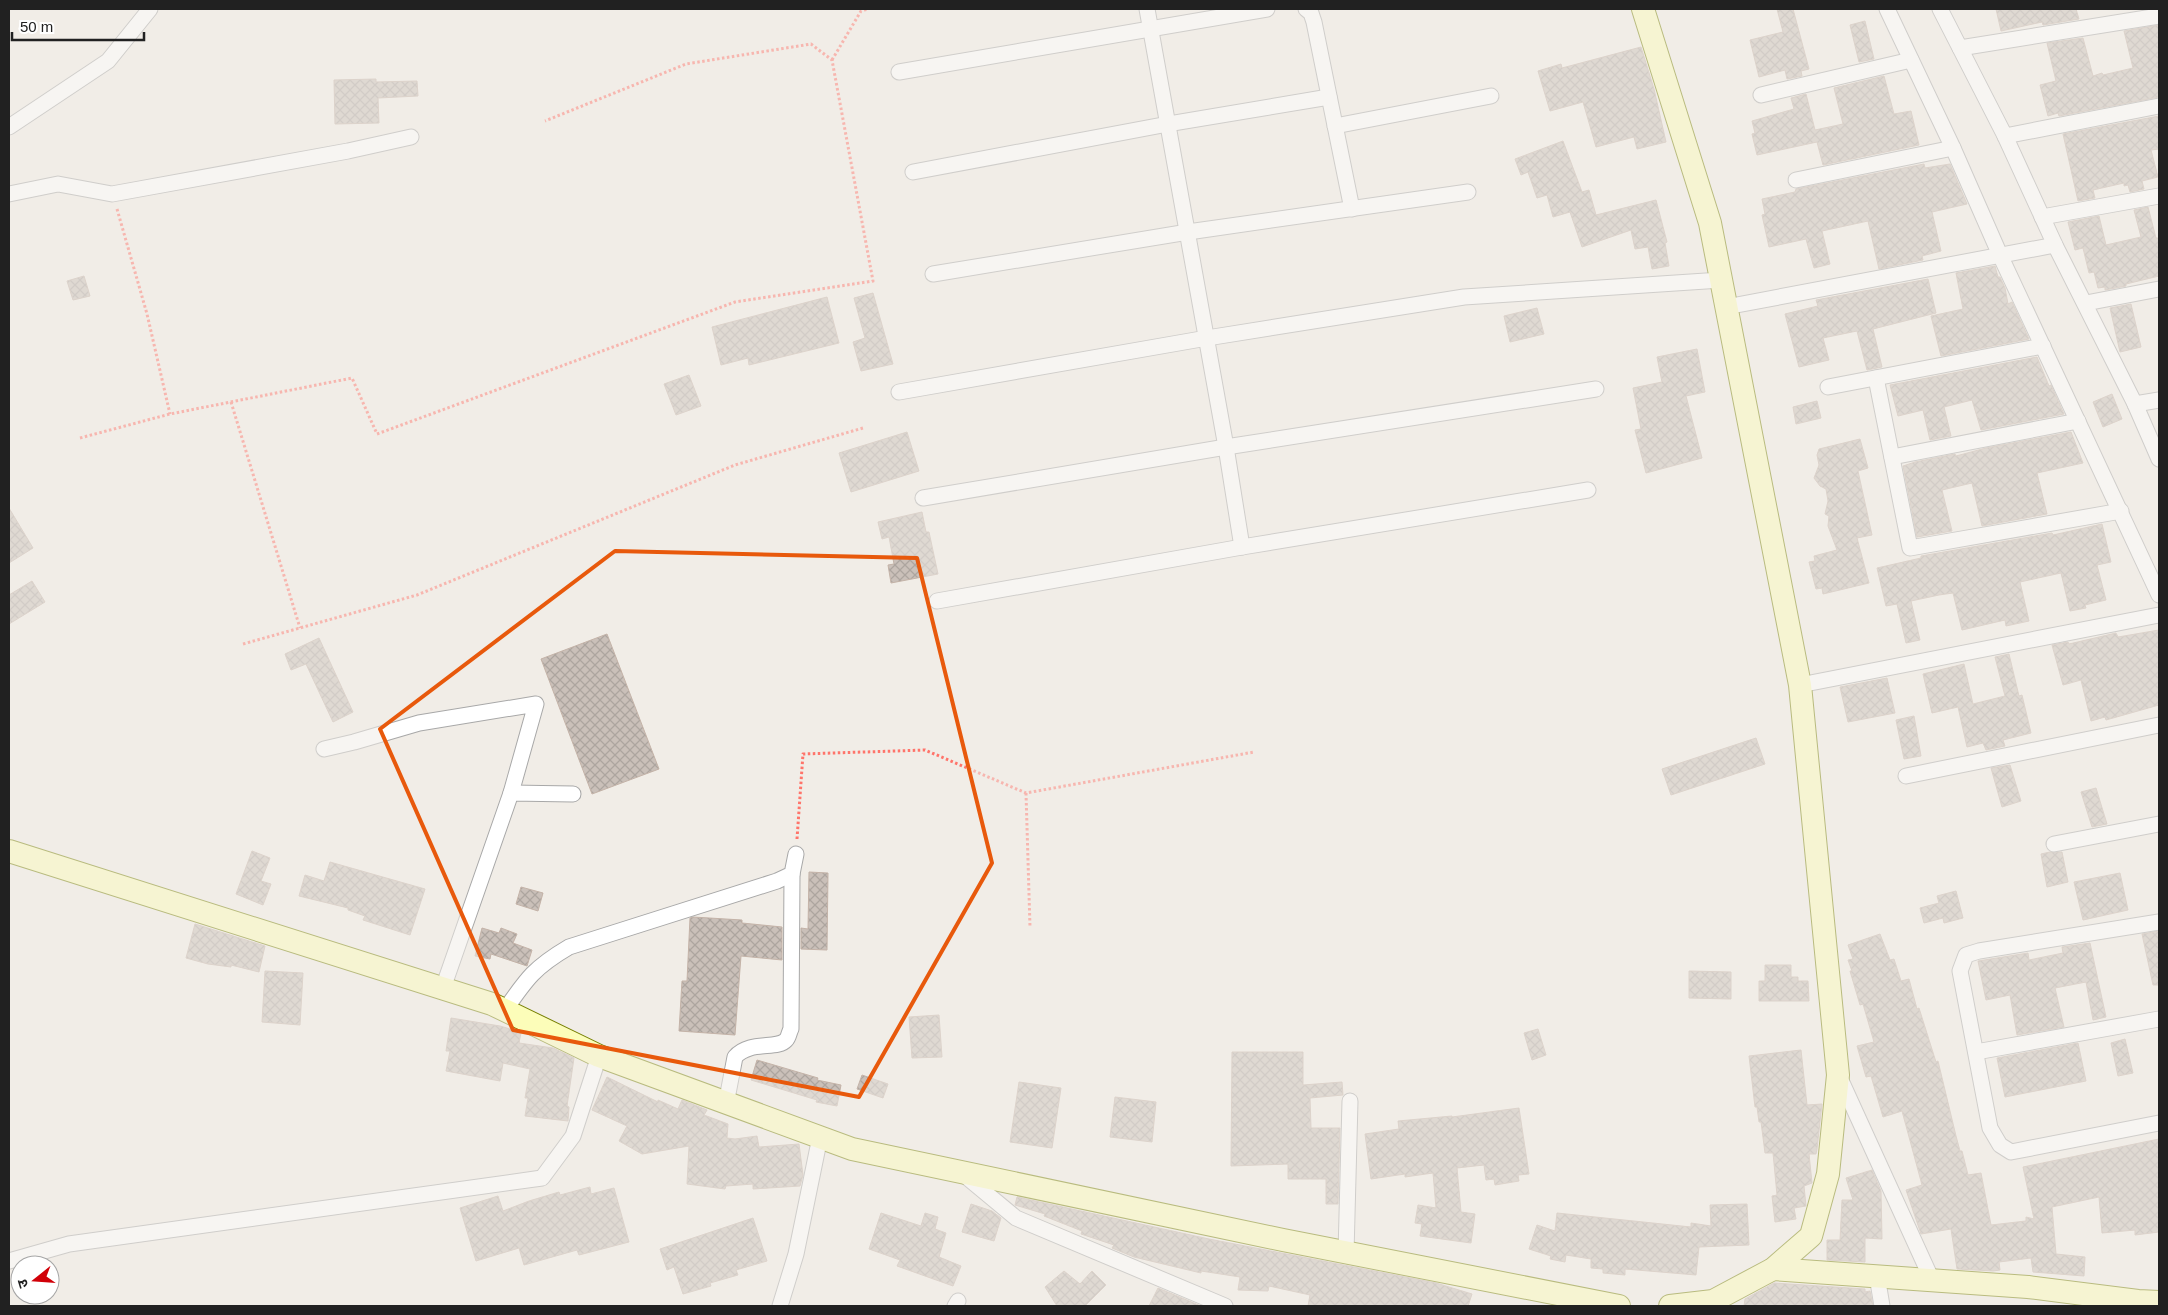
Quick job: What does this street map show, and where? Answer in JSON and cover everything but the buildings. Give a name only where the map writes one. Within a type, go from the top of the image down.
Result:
[{"type":"main road","points":[[1643,9],[1710,222],[1800,685],[1838,1075],[1828,1174],[1811,1236],[1774,1269],[1714,1304],[1670,1306]]},
{"type":"main road","points":[[9,851],[444,988],[505,1010],[599,1056],[726,1104],[852,1148],[1612,1306]]},
{"type":"main road","points":[[1774,1269],[2028,1287],[2159,1302]]},
{"type":"street","points":[[9,127],[108,61],[150,9]]},
{"type":"street","points":[[1147,9],[1226,447],[1242,547]]},
{"type":"street","points":[[899,72],[1267,9]]},
{"type":"street","points":[[1306,9],[1311,13],[1314,22],[1352,209]]},
{"type":"street","points":[[1886,9],[1953,148],[2000,256],[2159,595]]},
{"type":"street","points":[[1940,9],[2004,136],[2055,245],[2086,303],[2135,404],[2159,459]]},
{"type":"street","points":[[1960,48],[2159,16]]},
{"type":"street","points":[[1761,95],[1911,60]]},
{"type":"street","points":[[1335,126],[1491,96]]},
{"type":"street","points":[[913,172],[1168,124],[1330,98]]},
{"type":"street","points":[[2004,136],[2159,106]]},
{"type":"street","points":[[9,194],[58,184],[112,194],[348,151],[411,137]]},
{"type":"street","points":[[1796,180],[1953,148]]},
{"type":"street","points":[[933,274],[1188,232],[1468,192]]},
{"type":"street","points":[[2042,217],[2159,196]]},
{"type":"street","points":[[1726,307],[2055,245]]},
{"type":"street","points":[[899,392],[1206,338],[1464,297],[1721,280]]},
{"type":"street","points":[[2086,303],[2159,289]]},
{"type":"street","points":[[1828,387],[2043,346]]},
{"type":"street","points":[[1876,378],[1910,548],[2121,511]]},
{"type":"street","points":[[923,498],[1226,447],[1596,389]]},
{"type":"street","points":[[2135,404],[2159,400]]},
{"type":"street","points":[[1892,457],[2078,421]]},
{"type":"street","points":[[937,601],[1242,547],[1588,490]]},
{"type":"street","points":[[1800,685],[2159,615]]},
{"type":"street","points":[[324,749],[419,723],[536,704],[511,794],[444,988]]},
{"type":"street","points":[[1906,776],[2159,725]]},
{"type":"street","points":[[511,794],[573,794]]},
{"type":"street","points":[[2054,844],[2159,824]]},
{"type":"street","points":[[726,1104],[735,1057],[747,1048],[782,1043],[788,1038],[791,1028],[792,874],[796,854]]},
{"type":"street","points":[[505,1010],[528,977],[544,962],[570,947],[734,896],[792,874]]},
{"type":"street","points":[[2159,922],[1979,951],[1966,955],[1960,971],[1990,1128],[2000,1145],[2011,1152],[2159,1123]]},
{"type":"street","points":[[1976,1052],[2159,1019]]},
{"type":"street","points":[[9,1261],[69,1244],[542,1178],[573,1136],[599,1056]]},
{"type":"street","points":[[1838,1075],[1932,1280]]},
{"type":"street","points":[[1346,1252],[1350,1101]]},
{"type":"street","points":[[780,1306],[796,1254],[820,1137]]},
{"type":"street","points":[[961,1172],[1016,1218],[1225,1306]]},
{"type":"street","points":[[1877,1276],[1882,1306]]},
{"type":"path","points":[[80,438],[170,414],[352,378],[376,434],[735,302],[874,281],[832,60],[861,11],[868,9]]},
{"type":"path","points":[[545,121],[686,64],[811,44],[832,60]]},
{"type":"path","points":[[112,194],[147,314],[170,414]]},
{"type":"path","points":[[230,402],[300,628]]},
{"type":"path","points":[[243,644],[417,595],[735,465],[862,428]]},
{"type":"path","points":[[796,854],[803,754],[925,750],[1026,792],[1254,752]]},
{"type":"path","points":[[1026,792],[1030,927]]},
{"type":"highlighted area","points":[[615,551],[917,558],[992,863],[859,1097],[513,1030],[380,729]]}]
